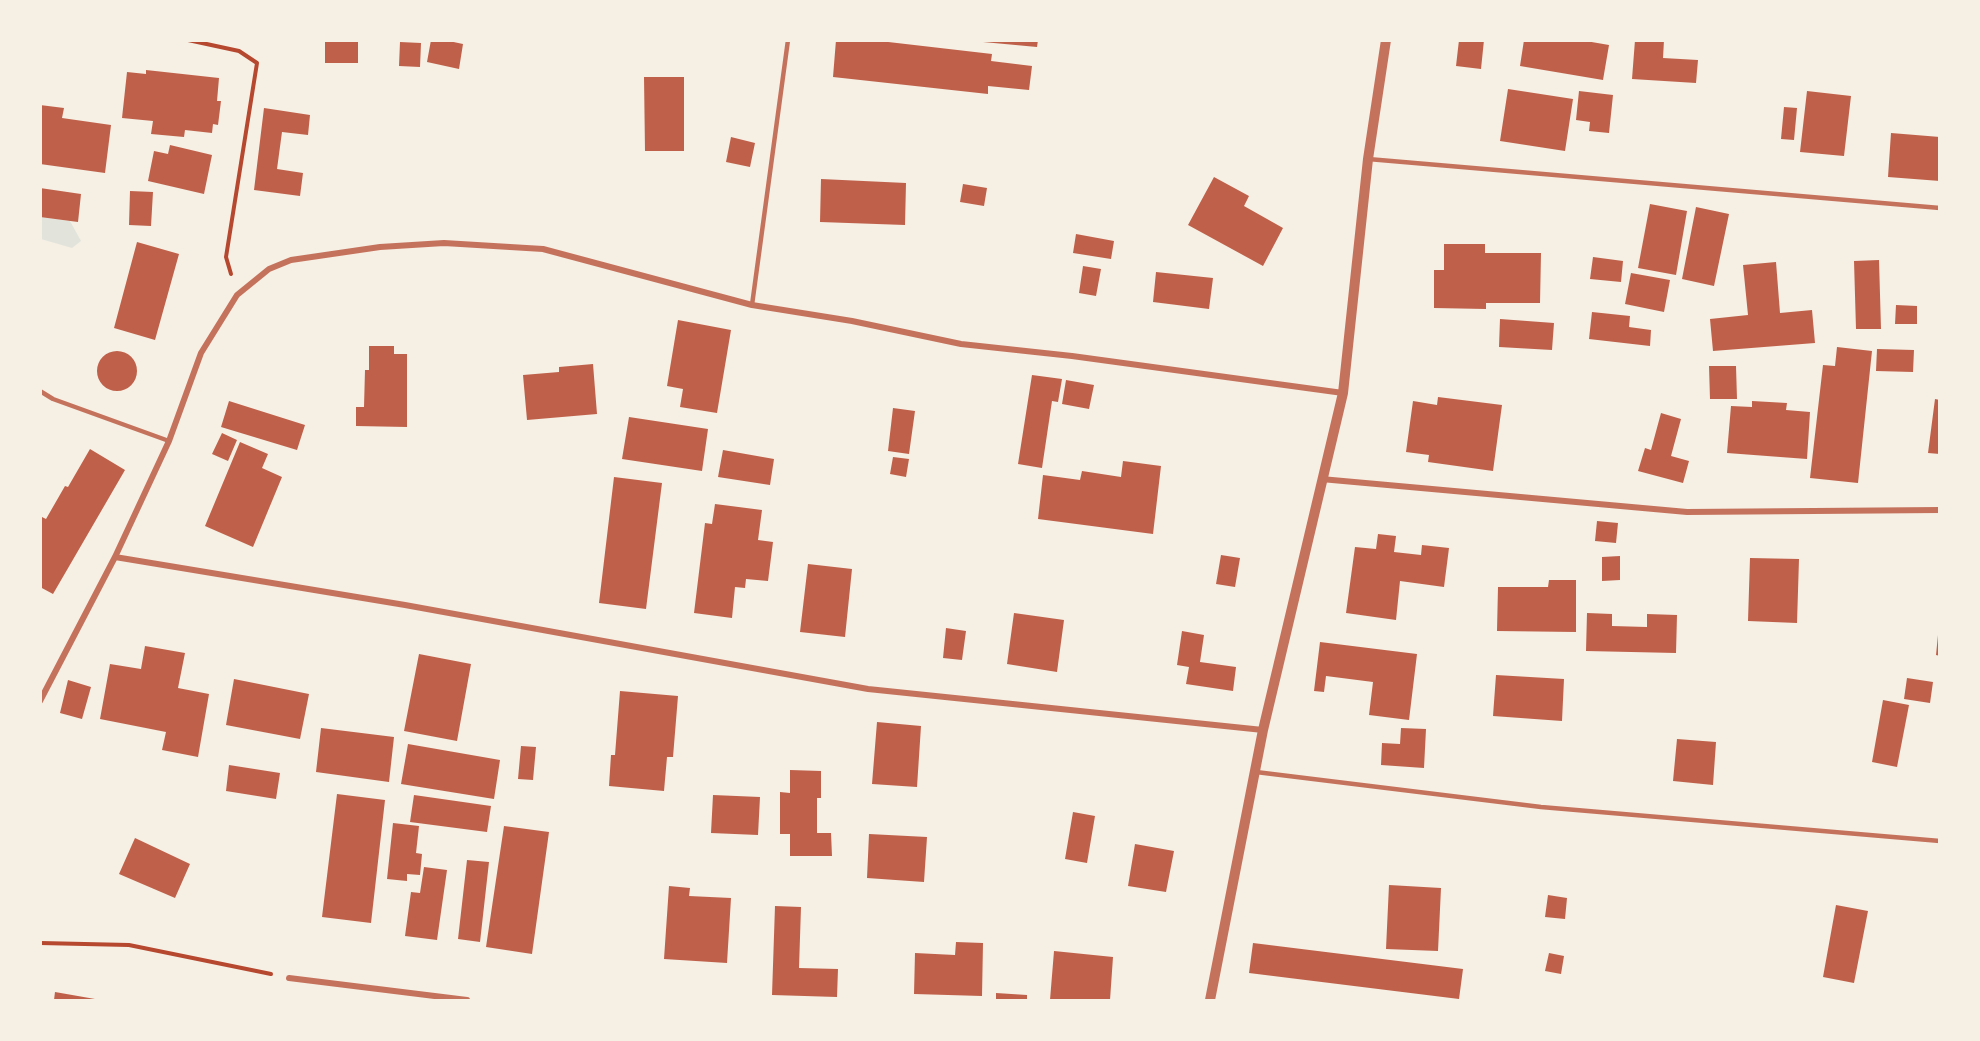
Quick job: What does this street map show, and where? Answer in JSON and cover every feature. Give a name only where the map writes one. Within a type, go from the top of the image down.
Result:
[{"type":"street","points":[[1210,1000],[1263,730],[1343,393],[1368,159],[1386,40]]},
{"type":"street","points":[[40,701],[114,557],[169,441],[201,353],[237,295],[269,269],[291,260],[380,246],[444,243],[543,249],[752,305],[852,321],[961,344],[1072,356],[1343,393]]},
{"type":"street","points":[[1321,479],[1687,512],[1940,510]]},
{"type":"street","points":[[114,557],[405,605],[868,689],[1263,730]]},
{"type":"street","points":[[289,978],[420,998],[466,1000]]},
{"type":"lane","points":[[752,305],[788,40]]},
{"type":"lane","points":[[1368,159],[1940,208]]},
{"type":"lane","points":[[40,391],[53,399],[169,441]]},
{"type":"lane","points":[[1256,772],[1541,807],[1940,841]]},
{"type":"path","points":[[188,40],[239,51],[257,63],[226,257],[237,295]]},
{"type":"path","points":[[40,943],[129,945],[289,978]]},
{"type":"shaded area","points":[[41,217],[70,221],[81,241],[72,248],[41,239]]},
{"type":"building","points":[[325,40],[358,40],[358,63],[325,63]]},
{"type":"building","points":[[431,40],[463,44],[459,69],[427,62]]},
{"type":"building","points":[[836,40],[871,40],[992,54],[991,61],[1032,66],[1029,90],[988,86],[988,94],[833,77]]},
{"type":"building","points":[[984,40],[1038,40],[1037,47],[983,42]]},
{"type":"building","points":[[1459,40],[1484,40],[1481,69],[1456,66]]},
{"type":"building","points":[[1524,40],[1580,40],[1609,45],[1603,80],[1520,66]]},
{"type":"building","points":[[1635,40],[1664,40],[1663,58],[1698,60],[1696,83],[1632,79]]},
{"type":"building","points":[[400,42],[421,43],[420,67],[399,66]]},
{"type":"building","points":[[146,70],[219,78],[217,101],[221,101],[218,125],[213,124],[212,133],[185,130],[184,137],[151,134],[153,121],[122,118],[127,72],[146,74]]},
{"type":"building","points":[[644,77],[684,77],[684,151],[645,151]]},
{"type":"building","points":[[1508,89],[1573,99],[1565,151],[1500,141]]},
{"type":"building","points":[[1579,91],[1613,95],[1609,133],[1589,131],[1590,122],[1576,120]]},
{"type":"building","points":[[1807,91],[1851,96],[1844,156],[1800,152]]},
{"type":"building","points":[[40,105],[64,108],[62,118],[111,125],[105,173],[40,164]]},
{"type":"building","points":[[1784,107],[1797,108],[1794,140],[1781,139]]},
{"type":"building","points":[[264,108],[310,115],[308,135],[282,132],[277,169],[303,173],[300,196],[254,190]]},
{"type":"building","points":[[1891,133],[1940,137],[1940,181],[1888,177]]},
{"type":"building","points":[[731,137],[755,143],[750,167],[726,162]]},
{"type":"building","points":[[170,145],[212,155],[204,194],[148,181],[154,151],[168,154]]},
{"type":"building","points":[[1214,177],[1249,196],[1244,206],[1283,228],[1263,266],[1188,225]]},
{"type":"building","points":[[821,179],[906,183],[905,225],[820,222]]},
{"type":"building","points":[[963,184],[987,188],[984,206],[960,202]]},
{"type":"building","points":[[40,188],[81,194],[78,222],[40,217]]},
{"type":"building","points":[[130,191],[153,192],[151,226],[129,225]]},
{"type":"building","points":[[1650,204],[1687,211],[1676,275],[1638,268]]},
{"type":"building","points":[[1696,207],[1729,214],[1714,286],[1682,279]]},
{"type":"building","points":[[1076,234],[1114,241],[1111,259],[1073,253]]},
{"type":"building","points":[[137,242],[179,254],[155,340],[114,328]]},
{"type":"building","points":[[1444,244],[1485,244],[1485,253],[1541,253],[1540,303],[1486,303],[1486,309],[1434,308],[1434,270],[1444,270]]},
{"type":"building","points":[[1593,257],[1623,261],[1621,282],[1590,279]]},
{"type":"building","points":[[1879,260],[1881,329],[1856,329],[1854,261]]},
{"type":"building","points":[[1776,262],[1780,313],[1812,310],[1815,343],[1713,351],[1710,319],[1748,315],[1743,265]]},
{"type":"building","points":[[1083,266],[1101,269],[1096,296],[1079,293]]},
{"type":"building","points":[[1156,272],[1213,278],[1209,309],[1153,302]]},
{"type":"building","points":[[1631,273],[1670,280],[1664,312],[1625,304]]},
{"type":"building","points":[[1896,305],[1917,306],[1917,324],[1895,324]]},
{"type":"building","points":[[1592,312],[1630,316],[1629,327],[1651,330],[1650,346],[1589,339]]},
{"type":"building","points":[[1500,319],[1554,323],[1552,350],[1499,347]]},
{"type":"building","points":[[678,320],[731,330],[717,413],[680,407],[683,389],[667,386]]},
{"type":"building","points":[[369,346],[394,346],[394,354],[407,354],[407,427],[356,426],[356,407],[364,407],[365,370],[369,370]]},
{"type":"building","points":[[1837,347],[1872,351],[1858,483],[1810,478],[1823,365],[1835,366]]},
{"type":"building","points":[[1877,349],[1914,350],[1913,372],[1876,371]]},
{"type":"building","points":[[117,351],[131,357],[137,371],[131,385],[117,391],[103,385],[97,371],[103,357]]},
{"type":"building","points":[[593,364],[597,414],[527,420],[523,375],[559,372],[559,367]]},
{"type":"building","points":[[1709,366],[1736,366],[1737,399],[1710,399]]},
{"type":"building","points":[[1032,375],[1062,379],[1058,402],[1052,401],[1042,468],[1018,464]]},
{"type":"building","points":[[1066,380],[1094,385],[1089,409],[1062,404]]},
{"type":"building","points":[[1438,397],[1502,405],[1493,471],[1428,462],[1429,455],[1406,452],[1413,401],[1437,405]]},
{"type":"building","points":[[1935,399],[1940,400],[1940,454],[1928,453]]},
{"type":"building","points":[[229,401],[305,425],[297,450],[221,427]]},
{"type":"building","points":[[1752,401],[1787,403],[1786,410],[1810,412],[1807,459],[1727,453],[1731,406],[1752,407]]},
{"type":"building","points":[[893,408],[915,411],[909,454],[888,451]]},
{"type":"building","points":[[1661,413],[1681,419],[1671,456],[1689,461],[1683,483],[1638,471],[1645,448],[1651,450]]},
{"type":"building","points":[[629,417],[708,429],[702,471],[622,459]]},
{"type":"building","points":[[222,433],[237,440],[228,461],[212,454]]},
{"type":"building","points":[[240,442],[268,454],[262,468],[282,477],[253,547],[205,526]]},
{"type":"building","points":[[90,449],[125,470],[53,594],[40,587],[40,516],[46,519]]},
{"type":"building","points":[[723,450],[774,459],[770,485],[718,477]]},
{"type":"building","points":[[893,457],[909,459],[906,477],[890,474]]},
{"type":"building","points":[[1123,461],[1161,466],[1153,534],[1038,519],[1043,475],[1080,480],[1082,471],[1121,477]]},
{"type":"building","points":[[614,477],[662,483],[646,609],[599,603]]},
{"type":"building","points":[[715,504],[762,510],[758,540],[773,542],[768,581],[746,579],[745,588],[735,587],[732,618],[694,613],[705,523],[712,524]]},
{"type":"building","points":[[1597,521],[1618,523],[1616,543],[1595,541]]},
{"type":"building","points":[[1378,534],[1396,536],[1394,552],[1421,555],[1422,545],[1449,548],[1444,587],[1400,581],[1396,620],[1346,613],[1355,547],[1376,549]]},
{"type":"building","points":[[1221,555],[1240,558],[1235,587],[1216,584]]},
{"type":"building","points":[[1620,556],[1620,580],[1602,581],[1602,557]]},
{"type":"building","points":[[1750,558],[1799,559],[1797,623],[1748,621]]},
{"type":"building","points":[[808,564],[852,569],[845,637],[800,632]]},
{"type":"building","points":[[1549,580],[1576,580],[1576,632],[1497,631],[1498,587],[1548,587]]},
{"type":"building","points":[[1014,613],[1064,620],[1057,672],[1007,664]]},
{"type":"building","points":[[1587,613],[1612,614],[1612,626],[1647,627],[1647,614],[1677,615],[1676,653],[1586,651]]},
{"type":"building","points":[[946,628],[966,631],[962,660],[943,658]]},
{"type":"building","points":[[1182,631],[1204,635],[1200,662],[1236,667],[1233,691],[1186,684],[1189,667],[1177,665]]},
{"type":"building","points":[[1938,635],[1940,635],[1940,656],[1936,655]]},
{"type":"building","points":[[1320,642],[1417,654],[1409,720],[1369,715],[1373,682],[1326,676],[1324,692],[1314,691]]},
{"type":"building","points":[[145,646],[185,653],[178,688],[209,694],[198,757],[162,750],[166,732],[100,719],[110,664],[141,669]]},
{"type":"building","points":[[419,654],[471,664],[457,741],[404,731]]},
{"type":"building","points":[[1496,675],[1564,679],[1562,721],[1493,716]]},
{"type":"building","points":[[1907,678],[1933,682],[1930,703],[1904,699]]},
{"type":"building","points":[[234,679],[309,694],[300,739],[226,725]]},
{"type":"building","points":[[68,680],[91,687],[82,719],[60,713]]},
{"type":"building","points":[[620,691],[678,696],[673,757],[667,757],[664,791],[609,786],[611,755],[615,755]]},
{"type":"building","points":[[1883,700],[1909,705],[1897,767],[1872,762]]},
{"type":"building","points":[[877,722],[921,726],[917,787],[872,784]]},
{"type":"building","points":[[321,728],[394,737],[389,782],[316,772]]},
{"type":"building","points":[[1401,728],[1426,729],[1424,768],[1381,765],[1382,743],[1400,744]]},
{"type":"building","points":[[1677,739],[1716,742],[1713,785],[1673,781]]},
{"type":"building","points":[[408,744],[500,760],[494,799],[401,784]]},
{"type":"building","points":[[521,746],[536,747],[533,780],[518,779]]},
{"type":"building","points":[[229,765],[280,773],[276,799],[226,791]]},
{"type":"building","points":[[790,770],[821,771],[821,798],[817,798],[817,833],[831,833],[832,856],[790,856],[790,834],[780,834],[780,792],[790,793]]},
{"type":"building","points":[[337,794],[385,800],[371,923],[322,917]]},
{"type":"building","points":[[414,795],[491,806],[487,832],[410,822]]},
{"type":"building","points":[[713,795],[760,797],[758,835],[711,833]]},
{"type":"building","points":[[1073,812],[1095,816],[1087,863],[1065,859]]},
{"type":"building","points":[[393,823],[419,826],[416,853],[422,854],[420,875],[407,874],[407,881],[387,879]]},
{"type":"building","points":[[504,826],[549,832],[532,954],[486,947]]},
{"type":"building","points":[[869,834],[927,837],[924,882],[867,878]]},
{"type":"building","points":[[135,838],[190,864],[175,898],[119,874]]},
{"type":"building","points":[[1135,844],[1174,851],[1166,892],[1128,886]]},
{"type":"building","points":[[467,860],[489,862],[480,942],[458,939]]},
{"type":"building","points":[[424,867],[447,870],[437,940],[405,936],[411,892],[420,893]]},
{"type":"building","points":[[1389,885],[1441,888],[1438,951],[1386,949]]},
{"type":"building","points":[[669,886],[690,888],[689,896],[731,898],[727,963],[664,959]]},
{"type":"building","points":[[1548,895],[1567,898],[1565,919],[1545,917]]},
{"type":"building","points":[[1836,905],[1868,911],[1854,983],[1823,977]]},
{"type":"building","points":[[775,906],[801,907],[799,968],[838,969],[837,997],[772,995]]},
{"type":"building","points":[[956,942],[983,943],[982,996],[914,994],[915,953],[955,955]]},
{"type":"building","points":[[1253,943],[1463,969],[1459,999],[1249,973]]},
{"type":"building","points":[[1054,951],[1113,957],[1110,1000],[1050,1000]]},
{"type":"building","points":[[1549,953],[1564,956],[1561,974],[1545,971]]},
{"type":"building","points":[[55,992],[95,999],[95,1000],[54,1000]]},
{"type":"building","points":[[996,993],[1027,995],[1027,1000],[996,1000]]}]
